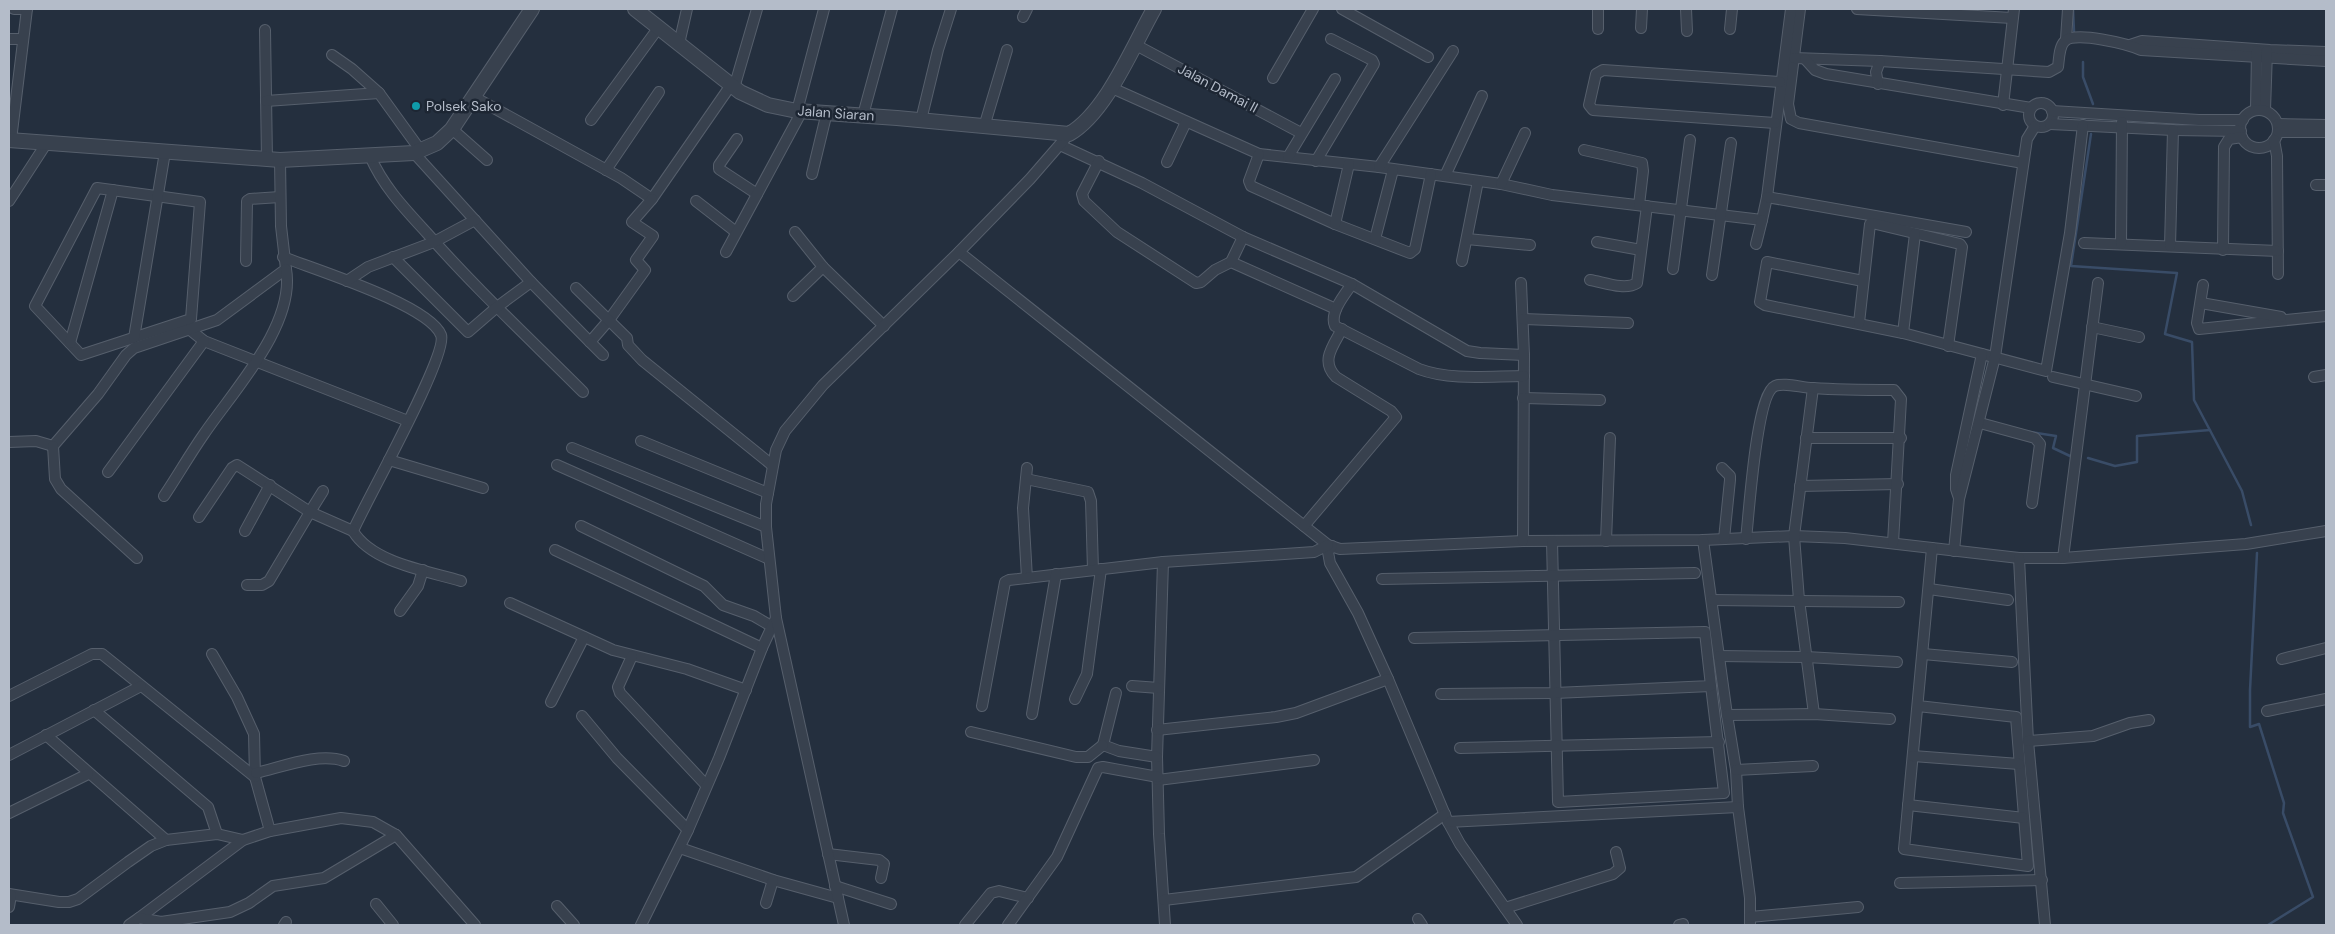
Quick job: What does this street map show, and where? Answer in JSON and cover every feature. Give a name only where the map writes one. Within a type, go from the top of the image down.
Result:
[{"type":"street","points":[[14,9],[27,9],[20,67],[13,96],[10,140],[273,160],[417,152],[437,143],[452,129],[532,9]]},
{"type":"street","name":"Jalan Siaran","points":[[636,9],[733,86],[758,102],[800,111],[1069,134]]},
{"type":"street","points":[[679,44],[687,9]]},
{"type":"street","points":[[590,342],[609,320],[645,269],[636,260],[653,236],[632,222],[652,199],[733,86],[757,9]]},
{"type":"street","points":[[726,252],[800,111],[824,9]]},
{"type":"street","points":[[863,115],[892,9]]},
{"type":"street","points":[[921,120],[938,50],[951,9]]},
{"type":"street","points":[[844,925],[774,622],[766,527],[768,493],[776,450],[785,431],[823,385],[959,252],[1069,134],[1082,125],[1112,88],[1154,9]]},
{"type":"street","points":[[1273,78],[1313,9]]},
{"type":"street","points":[[1342,9],[1428,57]]},
{"type":"street","points":[[1598,9],[1598,29]]},
{"type":"street","points":[[1641,28],[1642,9]]},
{"type":"street","points":[[1686,9],[1686,31]]},
{"type":"street","points":[[1730,29],[1732,9]]},
{"type":"street","points":[[1756,244],[1768,196],[1780,82],[1791,9]]},
{"type":"street","points":[[1800,9],[1799,59],[1788,112],[1791,119],[1798,123],[2023,163]]},
{"type":"street","points":[[1857,9],[2013,13],[2003,105]]},
{"type":"street","points":[[2066,39],[2068,9]]},
{"type":"street","points":[[591,120],[659,27]]},
{"type":"street","points":[[164,496],[204,434],[265,352],[287,294],[280,197],[273,160],[266,101],[265,30]]},
{"type":"street","points":[[1799,59],[1880,60],[2052,72],[2058,67],[2062,43],[2066,39],[2078,36],[2130,44],[2142,41],[2326,61]]},
{"type":"street","points":[[9,39],[23,39]]},
{"type":"street","points":[[1316,160],[1374,64],[1372,60],[1331,39]]},
{"type":"street","name":"Jalan Damai II","points":[[1134,44],[1301,133]]},
{"type":"street","points":[[984,127],[1007,50]]},
{"type":"street","points":[[1379,167],[1453,51]]},
{"type":"street","points":[[2267,54],[2326,52]]},
{"type":"street","points":[[2256,53],[2260,110]]},
{"type":"street","points":[[2260,110],[2267,54]]},
{"type":"street","points":[[332,55],[352,69],[379,93],[417,152],[475,220],[531,282],[603,355]]},
{"type":"street","points":[[1799,59],[1815,70],[1826,74],[1878,84],[2003,105],[2031,108],[2042,103],[2049,106],[2052,111],[2053,117],[2050,124]]},
{"type":"street","points":[[1878,84],[1876,72],[1880,60]]},
{"type":"street","points":[[9,67],[20,67]]},
{"type":"street","points":[[1775,123],[1593,110],[1588,106],[1596,74],[1603,70],[1780,82]]},
{"type":"street","points":[[1288,158],[1334,78]]},
{"type":"street","points":[[1112,88],[1259,154],[1379,167],[1501,184],[1552,195],[1762,220]]},
{"type":"street","points":[[606,170],[659,92]]},
{"type":"street","points":[[266,101],[379,93]]},
{"type":"street","points":[[1445,176],[1482,96]]},
{"type":"street","points":[[474,97],[606,170],[652,199]]},
{"type":"street","points":[[2031,108],[2029,117],[2035,126],[2043,128],[2050,124],[2241,134]]},
{"type":"street","points":[[2278,274],[2277,132],[2273,115],[2260,110],[2247,115],[2242,120],[2241,134],[2248,144],[2256,148],[2268,146],[2277,132],[2326,124]]},
{"type":"street","points":[[2052,111],[2122,116],[2242,120]]},
{"type":"street","points":[[812,174],[827,112]]},
{"type":"street","points":[[2121,244],[2122,116]]},
{"type":"street","points":[[1167,162],[1186,122]]},
{"type":"street","points":[[1862,281],[1767,262],[1760,302],[1765,305],[1902,333],[2044,371],[2047,369],[2070,233],[2083,125]]},
{"type":"street","points":[[1954,551],[1960,499],[1995,357],[2027,140],[2035,126]]},
{"type":"street","points":[[452,129],[487,160]]},
{"type":"street","points":[[2170,246],[2173,130]]},
{"type":"street","points":[[2277,132],[2326,132]]},
{"type":"street","points":[[1501,184],[1525,133]]},
{"type":"street","points":[[2223,250],[2224,147],[2229,139],[2241,134]]},
{"type":"street","points":[[737,139],[719,165],[719,168],[757,194]]},
{"type":"street","points":[[1673,268],[1690,140]]},
{"type":"street","points":[[1712,275],[1731,143]]},
{"type":"street","points":[[9,201],[46,144]]},
{"type":"street","points":[[1060,145],[1098,161],[1243,237],[1352,284],[1467,351],[1524,355]]},
{"type":"street","points":[[1584,150],[1642,163],[1643,171],[1641,250],[1637,283],[1635,285],[1623,286],[1590,280]]},
{"type":"street","points":[[134,338],[165,152]]},
{"type":"street","points":[[1259,154],[1249,184],[1335,224],[1410,253],[1414,252],[1431,174]]},
{"type":"street","points":[[370,156],[385,186],[434,242],[583,392]]},
{"type":"street","points":[[1098,161],[1082,198],[1116,232],[1196,283],[1201,282],[1215,270],[1231,262],[1243,237]]},
{"type":"street","points":[[1335,224],[1349,164]]},
{"type":"street","points":[[1375,239],[1393,170]]},
{"type":"street","points":[[1462,261],[1478,181]]},
{"type":"street","points":[[97,188],[158,198],[200,202],[191,319],[81,355],[35,306],[97,188]]},
{"type":"street","points":[[70,343],[113,190]]},
{"type":"street","points":[[1768,196],[1966,232]]},
{"type":"street","points":[[246,261],[247,201],[280,197]]},
{"type":"street","points":[[696,201],[736,232]]},
{"type":"street","points":[[347,281],[368,267],[434,242],[475,220]]},
{"type":"street","points":[[1859,323],[1862,281],[1870,224],[1872,223],[1961,246],[1948,346]]},
{"type":"street","points":[[795,232],[823,267],[884,326]]},
{"type":"street","points":[[1902,333],[1914,234]]},
{"type":"street","points":[[1467,239],[1530,245]]},
{"type":"street","points":[[1597,242],[1641,250]]},
{"type":"street","points":[[2084,243],[2278,252]]},
{"type":"street","points":[[959,252],[1330,546],[1347,550],[1523,541],[1724,540],[1794,536],[1893,543],[2019,558],[2063,558],[2246,544],[2326,531]]},
{"type":"street","points":[[283,257],[413,308],[441,336],[442,345],[408,421],[352,532]]},
{"type":"street","points":[[393,257],[468,332],[497,307],[531,282]]},
{"type":"street","points":[[1231,262],[1336,309]]},
{"type":"street","points":[[793,296],[823,267]]},
{"type":"street","points":[[137,558],[60,489],[55,479],[53,446],[98,394],[126,354],[141,345],[217,320],[286,270]]},
{"type":"street","points":[[1521,283],[1524,355],[1523,541]]},
{"type":"street","points":[[2063,558],[2098,283]]},
{"type":"street","points":[[1352,284],[1336,309],[1333,322],[1335,326],[1419,369],[1431,373],[1474,376],[1524,376]]},
{"type":"street","points":[[2203,285],[2197,323],[2200,329],[2326,316]]},
{"type":"street","points":[[576,288],[627,337],[628,346],[642,360],[772,465]]},
{"type":"street","points":[[2201,303],[2264,313],[2287,319]]},
{"type":"street","points":[[1523,319],[1628,323]]},
{"type":"street","points":[[2092,327],[2139,337]]},
{"type":"street","points":[[189,329],[204,342],[408,421]]},
{"type":"street","points":[[1304,526],[1396,417],[1392,411],[1336,377],[1329,370],[1328,354],[1342,329]]},
{"type":"street","points":[[108,472],[204,342]]},
{"type":"street","points":[[1960,499],[1956,489],[1956,475],[1982,354]]},
{"type":"street","points":[[2314,377],[2326,375]]},
{"type":"street","points":[[2053,377],[2136,396]]},
{"type":"street","points":[[1746,538],[1758,425],[1767,395],[1771,389],[1780,385],[1896,391],[1902,399],[1893,543]]},
{"type":"street","points":[[1813,388],[1794,536],[1799,600],[1814,714]]},
{"type":"street","points":[[1523,398],[1600,400]]},
{"type":"street","points":[[1966,424],[2035,438],[2040,444],[2032,503]]},
{"type":"street","points":[[1606,541],[1610,438]]},
{"type":"street","points":[[1806,438],[1901,438]]},
{"type":"street","points":[[9,442],[36,441],[53,446]]},
{"type":"street","points":[[640,441],[768,493]]},
{"type":"street","points":[[572,448],[766,527]]},
{"type":"street","points":[[389,460],[483,488]]},
{"type":"street","points":[[558,465],[769,559]]},
{"type":"street","points":[[199,518],[234,466],[240,466],[310,512],[352,532],[365,546],[409,567],[461,581]]},
{"type":"street","points":[[1722,468],[1730,476],[1724,540]]},
{"type":"street","points":[[1027,578],[1023,508],[1027,474],[1088,492],[1091,501],[1097,570],[1087,674],[1075,699]]},
{"type":"street","points":[[1800,486],[1898,484]]},
{"type":"street","points":[[245,530],[270,485]]},
{"type":"street","points":[[248,585],[262,585],[269,581],[323,490]]},
{"type":"street","points":[[581,526],[704,586],[722,605],[774,622]]},
{"type":"street","points":[[1703,540],[1736,770],[1738,807],[1750,898],[1750,921],[1858,907]]},
{"type":"street","points":[[1414,638],[1554,636],[1705,631],[1724,793],[1558,802],[1557,798],[1555,693],[1554,636],[1553,574],[1552,541]]},
{"type":"street","points":[[982,706],[1005,582],[1008,580],[1163,562],[1314,552],[1330,546]]},
{"type":"street","points":[[1330,546],[1328,552],[1330,563],[1358,612],[1388,678],[1446,818],[1460,844],[1516,925]]},
{"type":"street","points":[[1918,706],[2015,716],[2028,866],[1905,850],[1932,548]]},
{"type":"street","points":[[555,550],[762,648]]},
{"type":"street","points":[[2019,558],[2028,741],[2045,925]]},
{"type":"street","points":[[1163,562],[1157,757],[1165,925]]},
{"type":"street","points":[[400,611],[418,586],[423,570]]},
{"type":"street","points":[[1382,579],[1553,574],[1695,573]]},
{"type":"street","points":[[1032,714],[1056,574]]},
{"type":"street","points":[[1929,589],[2008,600]]},
{"type":"street","points":[[1712,600],[1899,602]]},
{"type":"street","points":[[510,603],[584,637],[632,656],[687,669],[746,690]]},
{"type":"street","points":[[641,925],[688,830],[774,622]]},
{"type":"street","points":[[551,702],[584,637]]},
{"type":"street","points":[[2282,659],[2326,648]]},
{"type":"street","points":[[9,696],[92,654],[98,653],[106,656],[141,686],[256,775]]},
{"type":"street","points":[[212,654],[237,697],[254,734],[256,775],[270,831]]},
{"type":"street","points":[[1923,654],[2012,662]]},
{"type":"street","points":[[632,656],[618,687],[620,693],[706,785]]},
{"type":"street","points":[[1719,656],[1806,657],[1897,662]]},
{"type":"street","points":[[1157,730],[1296,713],[1388,678]]},
{"type":"street","points":[[9,755],[141,686]]},
{"type":"street","points":[[1132,686],[1159,688]]},
{"type":"street","points":[[1441,694],[1555,693],[1711,686]]},
{"type":"street","points":[[971,732],[1076,757],[1088,756],[1103,745],[1116,693]]},
{"type":"street","points":[[2267,711],[2326,699]]},
{"type":"street","points":[[94,710],[208,807],[217,834]]},
{"type":"street","points":[[1727,715],[1814,714],[1890,719]]},
{"type":"street","points":[[582,716],[617,758],[688,830]]},
{"type":"street","points":[[2028,741],[2093,736],[2130,723],[2149,720]]},
{"type":"street","points":[[46,735],[88,774],[166,840]]},
{"type":"street","points":[[1460,748],[1719,742]]},
{"type":"street","points":[[1103,745],[1119,751],[1157,757]]},
{"type":"street","points":[[1913,756],[2019,764]]},
{"type":"street","points":[[256,775],[322,758],[334,757],[344,761]]},
{"type":"street","points":[[1008,925],[1057,857],[1098,768],[1103,767],[1158,778],[1314,760]]},
{"type":"street","points":[[1736,770],[1813,766]]},
{"type":"street","points":[[9,813],[88,774]]},
{"type":"street","points":[[1908,805],[2024,818]]},
{"type":"street","points":[[1164,900],[1356,877],[1446,818],[1738,807]]},
{"type":"street","points":[[129,925],[243,840],[270,831],[341,818],[373,822],[396,835],[475,925]]},
{"type":"street","points":[[9,907],[10,894],[59,902],[69,902],[78,899],[151,846],[166,840],[217,834],[243,840]]},
{"type":"street","points":[[139,918],[161,922],[230,912],[249,903],[274,886],[324,878],[396,835]]},
{"type":"street","points":[[680,848],[773,880],[838,898]]},
{"type":"street","points":[[1504,908],[1613,874],[1620,868],[1616,852]]},
{"type":"street","points":[[828,854],[879,860],[884,864],[881,878]]},
{"type":"street","points":[[766,903],[773,880]]},
{"type":"street","points":[[1900,883],[2042,880]]},
{"type":"street","points":[[835,886],[891,904]]},
{"type":"street","points":[[965,925],[991,892],[999,891],[1028,898]]},
{"type":"street","points":[[376,904],[393,925]]},
{"type":"street","points":[[557,906],[574,925]]},
{"type":"waterway","points":[[2073,9],[2074,31]]},
{"type":"waterway","points":[[2083,62],[2083,77],[2093,104]]},
{"type":"waterway","points":[[2091,134],[2071,266],[2177,273],[2165,334],[2192,342],[2194,400],[2242,491],[2251,525]]},
{"type":"waterway","points":[[2088,458],[2115,466],[2137,462],[2137,436],[2210,430]]},
{"type":"waterway","points":[[2030,432],[2056,436],[2053,448],[2070,456]]},
{"type":"waterway","points":[[2257,553],[2250,727],[2259,724],[2284,803],[2283,813],[2313,897],[2268,925]]},
{"type":"place","name":"Polsek Sako","points":[[416,106]]}]
